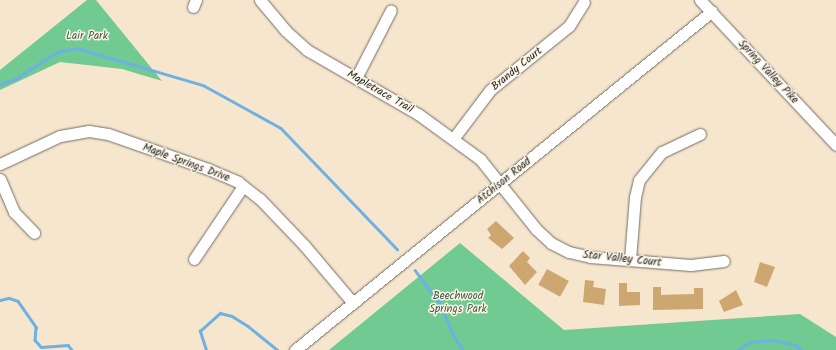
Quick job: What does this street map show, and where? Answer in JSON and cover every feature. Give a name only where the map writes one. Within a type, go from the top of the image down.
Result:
[{"type":"street","name":"Mapletrace Trail","points":[[260,0],[296,41],[418,114],[480,159],[501,183]]},
{"type":"street","name":"Spring Valley Pike","points":[[700,0],[712,11],[836,146]]},
{"type":"street","name":"Brandy Court","points":[[453,139],[490,90],[569,26],[584,2]]},
{"type":"street","points":[[356,78],[391,10]]},
{"type":"street","name":"Atchison Road","points":[[295,350],[712,11]]},
{"type":"street","name":"Maple Springs Drive","points":[[0,164],[60,136],[90,131],[108,134],[208,169],[243,186],[289,229],[352,303]]},
{"type":"street","points":[[630,260],[635,197],[639,180],[662,152],[700,134]]},
{"type":"street","points":[[0,179],[14,212],[34,233]]},
{"type":"street","name":"Star Valley Court","points":[[501,183],[536,229],[551,243],[569,252],[590,257],[691,265],[724,261]]},
{"type":"street","points":[[194,259],[243,186]]},
{"type":"green space","name":"Lair Park","points":[[87,0],[96,0],[162,81],[122,69],[60,62],[0,90],[0,70]]},
{"type":"green space","name":"Beechwood Springs Park","points":[[460,243],[564,330],[800,314],[836,337],[836,350],[329,350]]},
{"type":"building","points":[[496,221],[514,238],[502,249],[488,238],[491,235],[487,229]]},
{"type":"building","points":[[523,251],[530,258],[527,262],[537,272],[525,285],[509,266]]},
{"type":"building","points":[[760,262],[775,267],[767,287],[754,282]]},
{"type":"building","points":[[547,269],[569,281],[560,297],[538,285]]},
{"type":"building","points":[[585,280],[594,281],[593,287],[606,289],[604,305],[583,302]]},
{"type":"building","points":[[619,283],[627,283],[627,292],[640,292],[640,305],[619,306]]},
{"type":"building","points":[[653,287],[661,287],[661,295],[694,294],[694,288],[703,288],[703,309],[653,310]]},
{"type":"building","points":[[736,290],[743,305],[724,312],[719,301]]},
{"type":"waterway","points":[[0,84],[15,79],[57,52],[77,48],[203,85],[281,128],[397,249]]},
{"type":"waterway","points":[[415,270],[439,302],[453,334],[463,350]]},
{"type":"waterway","points":[[0,300],[9,298],[18,301],[36,327],[35,340],[41,347],[68,345],[72,350]]},
{"type":"waterway","points":[[206,350],[200,331],[220,313],[232,316],[248,326],[278,350]]},
{"type":"waterway","points":[[737,350],[751,342],[774,340],[796,345],[802,350]]}]
